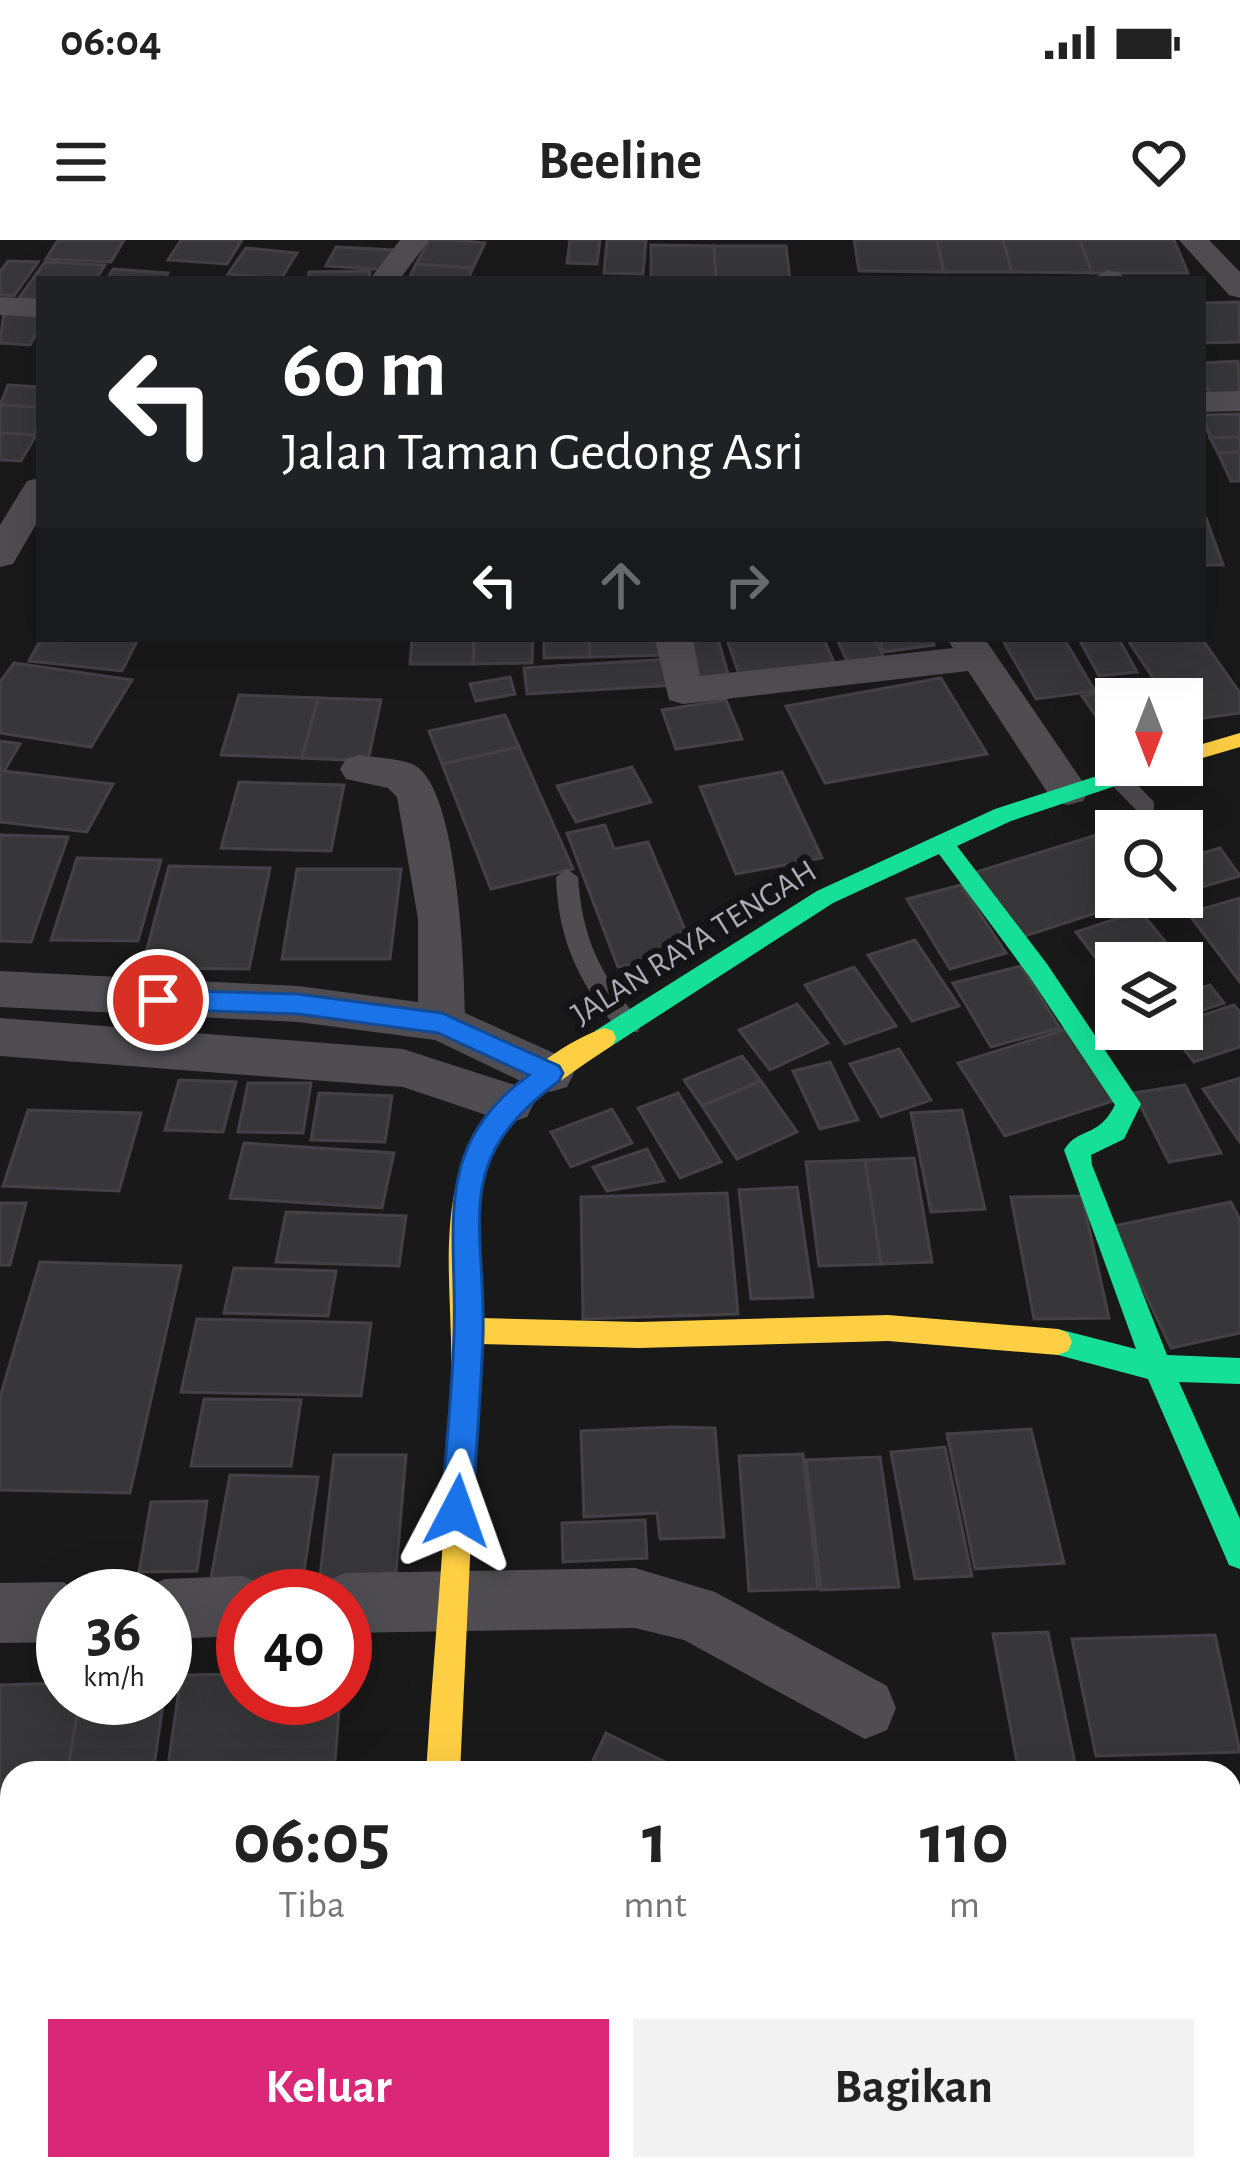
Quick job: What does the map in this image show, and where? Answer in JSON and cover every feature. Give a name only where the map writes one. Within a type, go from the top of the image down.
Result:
[{"type":"street","points":[[387,276],[415,240]]},
{"type":"street","points":[[1193,240],[1240,289]]},
{"type":"street","points":[[0,307],[36,308]]},
{"type":"street","points":[[1206,402],[1240,401]]},
{"type":"street","points":[[0,556],[36,493]]},
{"type":"street","points":[[675,642],[683,692],[972,649],[1068,791]]},
{"type":"street","points":[[1203,751],[1240,740]]},
{"type":"street","points":[[360,769],[401,776],[417,793],[440,919],[442,1023]]},
{"type":"street","name":"JALAN RAYA TENGAH","points":[[444,1761],[469,1331],[464,1224],[468,1186],[490,1127],[510,1102],[550,1073],[825,898],[941,842],[1095,783]]},
{"type":"street","points":[[941,842],[1038,970],[1128,1104],[1115,1131],[1077,1150],[1158,1368],[1240,1554]]},
{"type":"street","points":[[0,989],[298,1004],[442,1023],[550,1073]]},
{"type":"street","points":[[0,1037],[404,1068],[510,1102]]},
{"type":"street","points":[[469,1331],[639,1335],[888,1328],[1025,1337],[1094,1348],[1158,1368],[1240,1371]]},
{"type":"street","points":[[372,1603],[635,1598],[694,1613],[865,1708]]},
{"type":"street","points":[[0,1613],[36,1612]]},
{"type":"lane","points":[[1126,786],[1146,807]]},
{"type":"lane","points":[[567,877],[568,922],[580,961],[629,1025]]},
{"type":"building","points":[[58,240],[124,240],[111,262],[46,259]]},
{"type":"building","points":[[181,240],[242,240],[227,264],[168,260]]},
{"type":"building","points":[[429,240],[485,243],[473,268],[416,264]]},
{"type":"building","points":[[570,240],[600,240],[597,264],[567,263]]},
{"type":"building","points":[[607,240],[646,240],[643,274],[604,273]]},
{"type":"building","points":[[854,240],[937,240],[944,272],[859,271]]},
{"type":"building","points":[[937,240],[1003,240],[1012,272],[944,272]]},
{"type":"building","points":[[1003,240],[1080,240],[1092,273],[1012,272]]},
{"type":"building","points":[[1080,240],[1174,240],[1188,273],[1092,273]]},
{"type":"building","points":[[651,245],[714,246],[716,276],[651,276]]},
{"type":"building","points":[[714,246],[786,246],[790,276],[716,276]]},
{"type":"building","points":[[336,247],[394,250],[386,270],[326,266]]},
{"type":"building","points":[[246,248],[297,253],[283,276],[228,274]]},
{"type":"building","points":[[8,261],[38,262],[14,296],[0,295],[0,272]]},
{"type":"building","points":[[45,262],[105,265],[98,276],[36,276],[36,300],[19,298]]},
{"type":"building","points":[[416,264],[473,268],[469,276],[410,276]]},
{"type":"building","points":[[113,269],[168,273],[166,276],[109,276]]},
{"type":"building","points":[[370,271],[369,276],[308,276],[309,272]]},
{"type":"building","points":[[1239,302],[1240,342],[1206,343],[1206,303]]},
{"type":"building","points":[[4,312],[36,313],[36,334],[30,345],[0,343]]},
{"type":"building","points":[[1238,361],[1240,398],[1214,400],[1206,387],[1206,363]]},
{"type":"building","points":[[8,385],[36,387],[36,407],[0,405]]},
{"type":"building","points":[[0,405],[36,407],[36,435],[0,433]]},
{"type":"building","points":[[1240,414],[1240,437],[1210,438],[1206,415]]},
{"type":"building","points":[[0,433],[36,435],[21,461],[0,460]]},
{"type":"building","points":[[1240,437],[1240,452],[1218,453],[1210,438]]},
{"type":"building","points":[[1240,452],[1240,481],[1231,481],[1218,453]]},
{"type":"building","points":[[1206,518],[1223,565],[1206,565]]},
{"type":"building","points":[[39,642],[136,642],[122,671],[29,661]]},
{"type":"building","points":[[412,642],[474,642],[473,664],[410,664]]},
{"type":"building","points":[[474,642],[533,642],[532,663],[473,664]]},
{"type":"building","points":[[544,642],[589,642],[590,657],[544,658]]},
{"type":"building","points":[[589,642],[669,642],[671,655],[590,657]]},
{"type":"building","points":[[719,642],[730,681],[690,685],[679,643]]},
{"type":"building","points":[[728,642],[825,642],[838,672],[742,683]]},
{"type":"building","points":[[838,642],[876,642],[887,665],[851,670]]},
{"type":"building","points":[[880,642],[934,645],[884,652]]},
{"type":"building","points":[[1004,642],[1066,642],[1095,691],[1036,699]]},
{"type":"building","points":[[1081,642],[1121,642],[1137,672],[1099,676]]},
{"type":"building","points":[[1129,642],[1204,642],[1240,693],[1240,713],[1203,718],[1203,678],[1153,678]]},
{"type":"building","points":[[670,659],[675,685],[527,694],[524,668]]},
{"type":"building","points":[[14,663],[132,680],[91,747],[0,733],[0,682]]},
{"type":"building","points":[[510,677],[515,694],[476,701],[470,684]]},
{"type":"building","points":[[941,678],[987,754],[825,783],[786,706]]},
{"type":"building","points":[[1095,694],[1095,715],[1082,696]]},
{"type":"building","points":[[239,695],[318,698],[302,758],[221,755]]},
{"type":"building","points":[[318,698],[381,700],[368,761],[302,758]]},
{"type":"building","points":[[726,700],[742,739],[676,749],[662,710]]},
{"type":"building","points":[[505,715],[519,747],[442,764],[429,731]]},
{"type":"building","points":[[0,741],[20,744],[4,771],[113,784],[87,832],[0,822]]},
{"type":"building","points":[[519,747],[573,869],[491,889],[442,764]]},
{"type":"building","points":[[632,767],[651,802],[576,822],[557,786]]},
{"type":"building","points":[[782,772],[822,858],[736,874],[700,787]]},
{"type":"building","points":[[239,782],[344,785],[331,851],[221,848]]},
{"type":"building","points":[[605,825],[614,849],[648,842],[694,951],[618,967],[567,833]]},
{"type":"building","points":[[0,835],[68,837],[31,942],[0,941]]},
{"type":"building","points":[[1095,835],[1095,913],[1013,940],[973,873]]},
{"type":"building","points":[[1220,848],[1240,876],[1203,887],[1203,853]]},
{"type":"building","points":[[77,858],[161,860],[138,941],[51,940]]},
{"type":"building","points":[[169,866],[270,868],[249,969],[142,968]]},
{"type":"building","points":[[297,869],[401,869],[390,959],[282,959]]},
{"type":"building","points":[[961,885],[1006,953],[950,969],[907,899]]},
{"type":"building","points":[[1240,898],[1240,982],[1192,918],[1203,918],[1203,909]]},
{"type":"building","points":[[1119,918],[1146,918],[1166,942],[1095,942],[1095,957],[1076,932]]},
{"type":"building","points":[[915,940],[959,1006],[912,1021],[868,955]]},
{"type":"building","points":[[1021,966],[1060,1028],[991,1047],[953,983]]},
{"type":"building","points":[[854,967],[896,1026],[845,1044],[805,985]]},
{"type":"building","points":[[1210,985],[1224,1003],[1203,1010],[1203,988]]},
{"type":"building","points":[[797,1004],[828,1043],[770,1070],[739,1030]]},
{"type":"building","points":[[1234,1005],[1240,1012],[1240,1047],[1194,1062],[1185,1050],[1203,1050],[1203,1015]]},
{"type":"building","points":[[1070,1028],[1119,1099],[1005,1136],[958,1063]]},
{"type":"building","points":[[899,1049],[931,1100],[881,1117],[850,1064]]},
{"type":"building","points":[[742,1056],[761,1081],[702,1106],[684,1080]]},
{"type":"building","points":[[830,1062],[858,1120],[820,1129],[793,1071]]},
{"type":"building","points":[[1240,1078],[1240,1142],[1203,1089]]},
{"type":"building","points":[[179,1080],[236,1082],[223,1132],[165,1130]]},
{"type":"building","points":[[761,1081],[797,1132],[737,1159],[702,1106]]},
{"type":"building","points":[[248,1083],[311,1083],[303,1133],[238,1132]]},
{"type":"building","points":[[1185,1085],[1221,1153],[1169,1162],[1134,1093]]},
{"type":"building","points":[[319,1093],[392,1096],[385,1142],[311,1140]]},
{"type":"building","points":[[678,1093],[721,1162],[680,1178],[638,1108]]},
{"type":"building","points":[[612,1109],[632,1143],[571,1167],[551,1132]]},
{"type":"building","points":[[28,1110],[141,1113],[119,1191],[3,1186]]},
{"type":"building","points":[[962,1110],[985,1209],[931,1212],[911,1113]]},
{"type":"building","points":[[244,1143],[394,1153],[382,1208],[230,1198]]},
{"type":"building","points":[[647,1149],[664,1181],[607,1191],[593,1167]]},
{"type":"building","points":[[914,1158],[932,1262],[881,1264],[865,1160]]},
{"type":"building","points":[[865,1160],[881,1264],[819,1266],[806,1162]]},
{"type":"building","points":[[797,1187],[813,1297],[751,1299],[739,1190]]},
{"type":"building","points":[[727,1193],[738,1314],[583,1319],[581,1197]]},
{"type":"building","points":[[1082,1196],[1109,1318],[1034,1319],[1011,1197]]},
{"type":"building","points":[[1231,1202],[1240,1220],[1240,1333],[1171,1348],[1113,1226]]},
{"type":"building","points":[[0,1203],[26,1203],[10,1265],[0,1265]]},
{"type":"building","points":[[286,1212],[406,1216],[399,1266],[276,1262]]},
{"type":"building","points":[[40,1262],[181,1266],[130,1493],[0,1490],[0,1397]]},
{"type":"building","points":[[234,1268],[336,1271],[328,1316],[224,1313]]},
{"type":"building","points":[[197,1319],[371,1323],[361,1396],[181,1392]]},
{"type":"building","points":[[204,1399],[301,1400],[291,1466],[191,1466]]},
{"type":"building","points":[[715,1428],[724,1537],[660,1539],[657,1513],[584,1517],[581,1431]]},
{"type":"building","points":[[1031,1429],[1064,1563],[975,1569],[947,1434]]},
{"type":"building","points":[[945,1447],[972,1576],[915,1579],[891,1452]]},
{"type":"building","points":[[803,1454],[818,1589],[749,1591],[739,1456]]},
{"type":"building","points":[[334,1455],[406,1455],[395,1585],[372,1585],[372,1569],[321,1569]]},
{"type":"building","points":[[880,1457],[899,1587],[821,1590],[806,1460]]},
{"type":"building","points":[[230,1475],[318,1477],[304,1569],[216,1569],[216,1583],[210,1583]]},
{"type":"building","points":[[207,1501],[197,1571],[140,1569],[151,1502]]},
{"type":"building","points":[[645,1520],[647,1558],[563,1562],[562,1523]]},
{"type":"building","points":[[1048,1632],[1075,1761],[1017,1761],[993,1634]]},
{"type":"building","points":[[1215,1635],[1240,1752],[1096,1756],[1072,1639]]},
{"type":"building","points":[[216,1674],[216,1725],[338,1725],[335,1761],[169,1761],[174,1725],[192,1725],[192,1675]]},
{"type":"building","points":[[36,1684],[36,1725],[75,1725],[69,1761],[0,1761],[0,1685]]},
{"type":"building","points":[[75,1725],[160,1725],[155,1761],[69,1761]]},
{"type":"building","points":[[606,1733],[663,1761],[593,1761]]},
{"type":"traffic: fast","points":[[604,1038],[825,897],[1003,815],[1095,785]]},
{"type":"traffic: fast","points":[[942,842],[1038,970],[1128,1104],[1115,1131],[1077,1150],[1079,1165],[1158,1368],[1240,1554]]},
{"type":"traffic: fast","points":[[1058,1342],[1158,1368],[1240,1371]]},
{"type":"traffic: slow","points":[[1203,751],[1240,740]]},
{"type":"traffic: slow","points":[[444,1761],[466,1380],[463,1230],[472,1172],[482,1145],[505,1111],[535,1084],[604,1038]]},
{"type":"traffic: slow","points":[[469,1331],[639,1335],[888,1328],[1058,1342]]},
{"type":"route","points":[[158,1000],[298,1004],[442,1023],[550,1073],[510,1102],[490,1127],[468,1186],[464,1224],[469,1331],[457,1511]]}]
